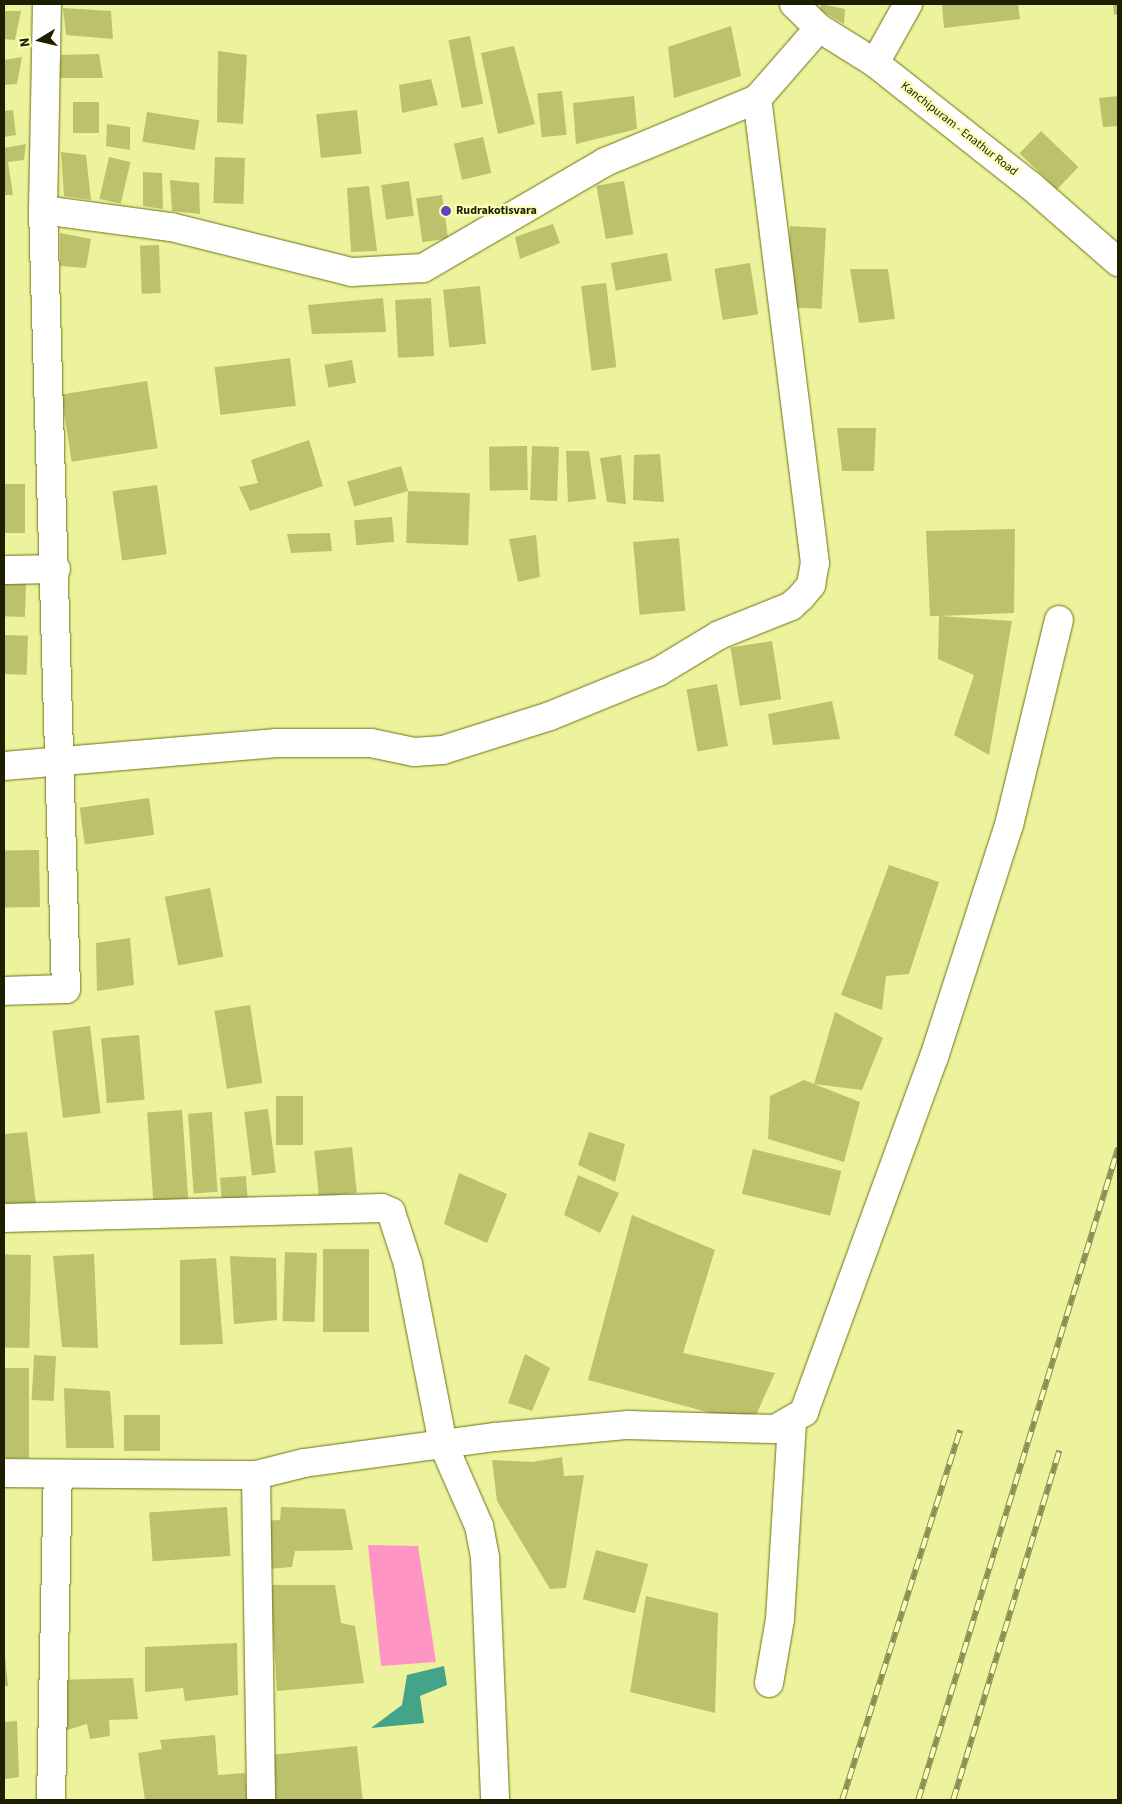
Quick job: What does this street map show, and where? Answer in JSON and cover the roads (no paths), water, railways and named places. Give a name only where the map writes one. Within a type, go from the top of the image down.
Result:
[{"type":"street","points":[[4,991],[66,989],[56,568],[45,366],[43,210],[47,4]]},
{"type":"street","name":"Kanchipuram - Enathur Road","points":[[794,4],[819,28],[875,63],[1031,186],[1118,262]]},
{"type":"street","points":[[875,63],[908,4]]},
{"type":"street","points":[[43,210],[171,227],[352,272],[423,268],[606,162],[757,99],[819,28]]},
{"type":"street","points":[[4,766],[62,764],[277,743],[372,743],[414,752],[443,750],[550,716],[658,672],[719,635],[790,606],[811,585],[814,563],[757,99]]},
{"type":"street","points":[[4,570],[56,568]]},
{"type":"street","points":[[769,1684],[780,1619],[792,1423],[811,1397],[934,1058],[1009,825],[1059,620]]},
{"type":"street","points":[[4,1218],[382,1208],[391,1212],[408,1264],[443,1444],[479,1526],[485,1558],[496,1800]]},
{"type":"street","points":[[4,1472],[58,1476],[256,1475],[443,1444],[628,1425],[757,1430],[792,1423]]},
{"type":"street","points":[[256,1475],[261,1800]]},
{"type":"street","points":[[51,1800],[58,1476]]},
{"type":"water","points":[[444,1666],[447,1685],[420,1696],[424,1723],[371,1728],[402,1705],[407,1675]]},
{"type":"railway","points":[[918,1800],[1118,1148]]},
{"type":"railway","points":[[842,1800],[960,1430]]},
{"type":"railway","points":[[953,1800],[1059,1451]]},
{"type":"place","name":"Rudrakotisvara","points":[[446,211]]}]
